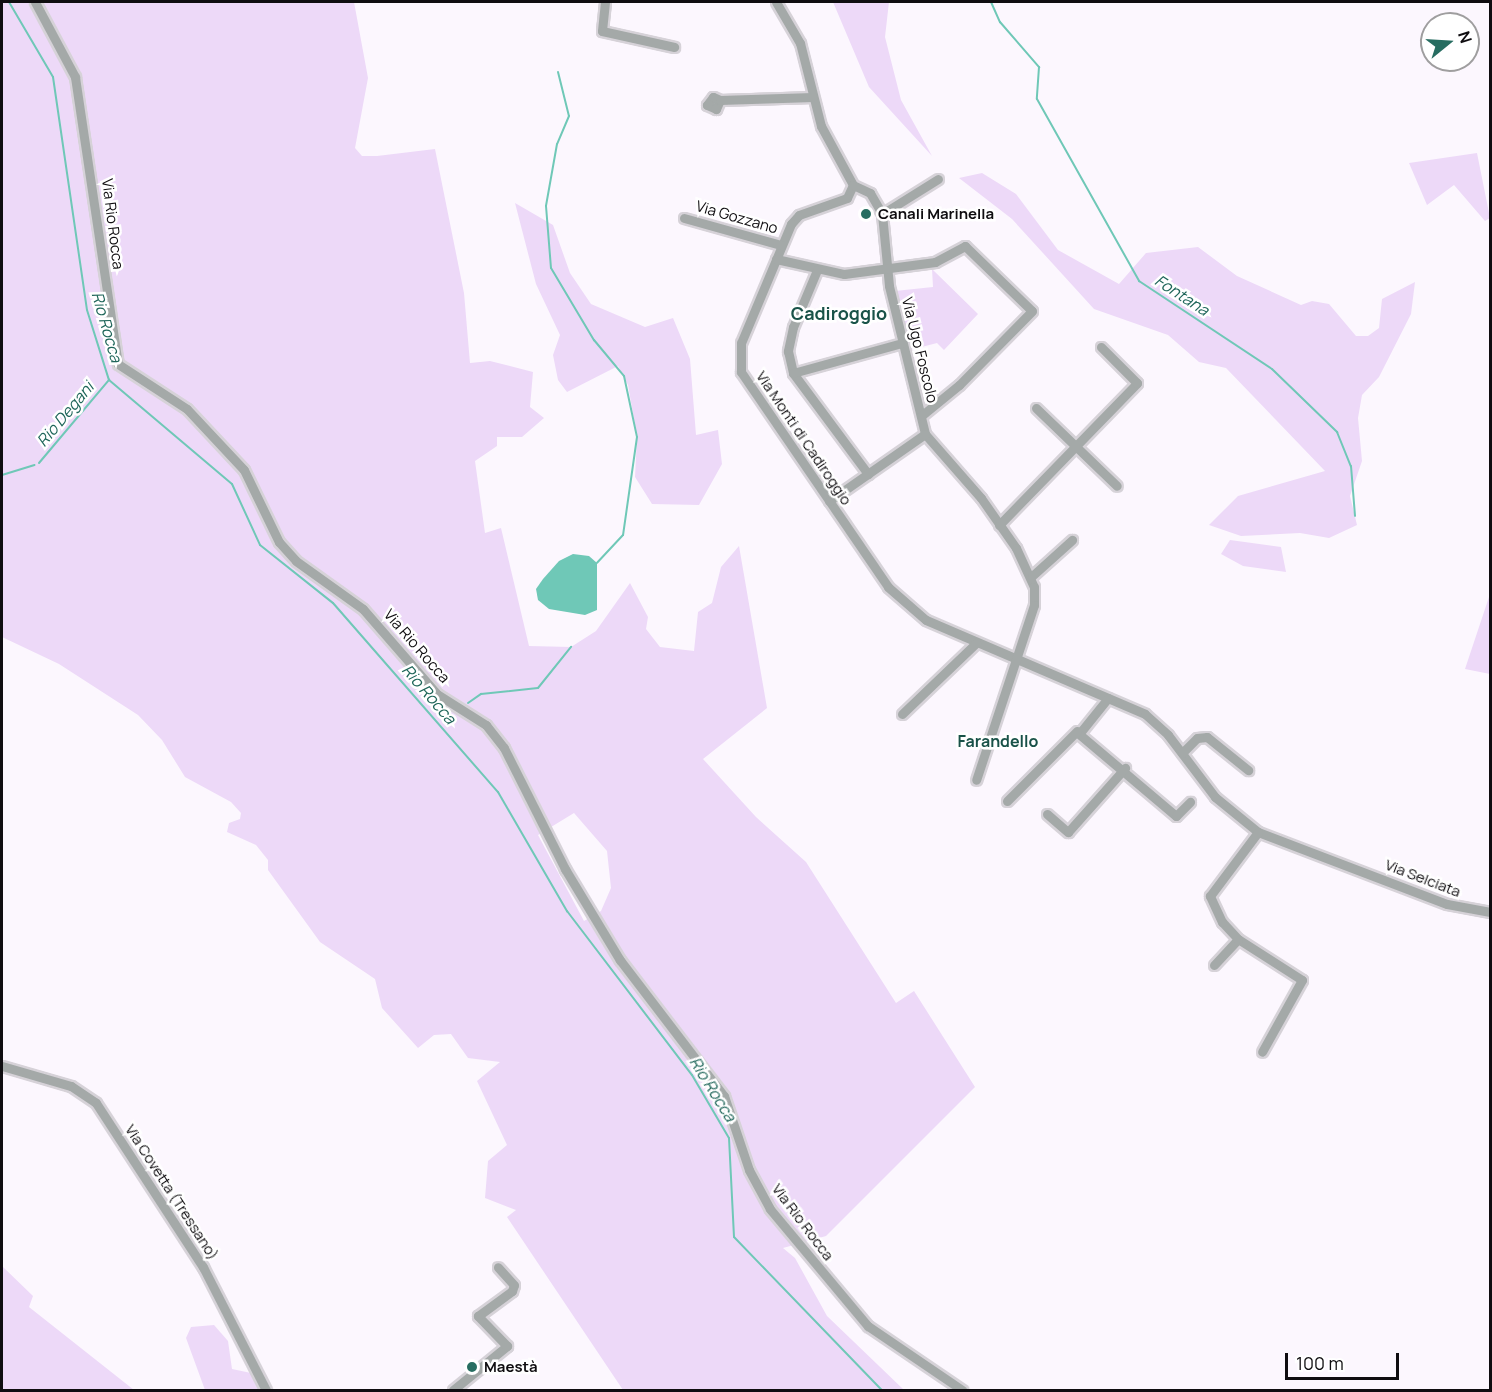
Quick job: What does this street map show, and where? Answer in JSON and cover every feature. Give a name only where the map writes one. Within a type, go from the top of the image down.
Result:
[{"type":"street","name":"Via Rio Rocca","points":[[34,2],[75,77],[118,364],[188,409],[244,470],[285,549],[363,609],[437,694],[486,725],[504,748],[565,869],[620,960],[724,1096],[749,1170],[770,1209],[868,1326],[962,1390]]},
{"type":"street","points":[[605,2],[602,31],[674,47]]},
{"type":"street","points":[[776,2],[800,43],[813,97],[826,137],[853,185],[870,193],[882,214],[938,179]]},
{"type":"street","points":[[720,100],[813,97]]},
{"type":"street","name":"Via Monti di Cadiroggio","points":[[853,185],[847,198],[799,215],[781,245],[741,343],[741,372],[829,501],[902,602],[926,620],[1145,714],[1182,753],[1215,797],[1258,832],[1347,865]]},
{"type":"street","name":"Via Ugo Foscolo","points":[[882,214],[887,269],[902,343],[926,434]]},
{"type":"street","name":"Via Gozzano","points":[[684,218],[781,245]]},
{"type":"street","points":[[776,259],[817,270],[844,274],[935,262],[965,246],[1032,311],[959,385],[921,416]]},
{"type":"street","points":[[817,270],[793,327],[788,351],[793,372],[868,474]]},
{"type":"street","points":[[793,372],[902,343]]},
{"type":"street","points":[[999,525],[1137,382],[1101,347]]},
{"type":"street","points":[[1036,408],[1117,486]]},
{"type":"street","points":[[829,501],[926,434],[976,492],[1032,576],[1034,605],[1013,658],[976,780]]},
{"type":"street","points":[[1032,576],[1072,540]]},
{"type":"street","points":[[902,714],[976,643]]},
{"type":"street","points":[[1007,801],[1108,698]]},
{"type":"street","points":[[1077,731],[1125,768],[1176,816],[1190,802]]},
{"type":"street","points":[[1182,753],[1197,738],[1207,737],[1248,770]]},
{"type":"street","points":[[1047,814],[1068,832],[1125,768]]},
{"type":"street","points":[[1258,832],[1210,896],[1222,922],[1238,939],[1302,980],[1262,1052]]},
{"type":"street","name":"Via Selciata","points":[[1347,865],[1465,910],[1491,912]]},
{"type":"street","points":[[1214,964],[1238,939]]},
{"type":"street","name":"Via Covetta (Tressano)","points":[[2,1066],[71,1086],[96,1103],[203,1267],[266,1390]]},
{"type":"street","points":[[453,1390],[507,1346],[478,1316],[512,1291],[514,1285],[498,1267]]},
{"type":"shaded area","points":[[2,2],[354,2],[368,78],[355,148],[362,156],[435,149],[464,293],[470,363],[490,361],[533,372],[530,407],[544,418],[522,437],[497,437],[497,446],[475,461],[485,533],[501,528],[529,646],[571,647],[596,631],[630,583],[648,617],[646,629],[660,647],[694,651],[698,612],[712,603],[721,567],[739,546],[767,708],[703,759],[756,817],[806,862],[896,1003],[914,991],[975,1087],[826,1236],[783,1248],[795,1258],[827,1316],[904,1390],[623,1390],[507,1217],[516,1210],[485,1198],[488,1161],[507,1145],[477,1081],[500,1062],[468,1058],[451,1034],[434,1035],[418,1048],[382,1008],[375,979],[320,942],[268,870],[268,860],[256,845],[227,832],[229,823],[240,819],[241,813],[231,802],[185,777],[162,740],[138,715],[59,664],[2,637]],"holes":[[[574,813],[607,851],[611,888],[601,911],[584,921],[538,835]]]},
{"type":"shaded area","points":[[833,2],[889,2],[885,37],[901,100],[932,156],[869,87]]},
{"type":"shaded area","points":[[1477,153],[1490,218],[1485,221],[1454,185],[1427,205],[1409,163]]},
{"type":"shaded area","points":[[982,173],[1016,194],[1058,250],[1119,284],[1146,253],[1198,247],[1237,276],[1301,305],[1312,301],[1329,304],[1356,336],[1368,336],[1379,328],[1382,299],[1415,282],[1411,314],[1379,377],[1362,395],[1358,418],[1362,461],[1350,496],[1357,525],[1329,538],[1300,533],[1241,536],[1209,525],[1238,496],[1325,471],[1226,368],[1199,362],[1168,335],[1094,309],[1012,219],[959,178]]},
{"type":"shaded area","points":[[515,203],[553,225],[570,273],[591,304],[645,327],[673,318],[690,359],[696,435],[718,430],[722,464],[699,505],[652,504],[635,477],[637,437],[628,385],[618,366],[567,392],[558,380],[553,355],[560,335],[536,284]]},
{"type":"shaded area","points":[[932,269],[978,314],[944,350],[937,343],[910,350],[895,291],[933,287]]},
{"type":"shaded area","points":[[1230,540],[1281,547],[1286,572],[1243,566],[1221,554]]},
{"type":"shaded area","points":[[573,554],[589,556],[597,563],[597,610],[585,615],[549,609],[538,600],[536,589],[543,579],[559,561]]},
{"type":"shaded area","points":[[1490,594],[1490,674],[1465,669]]},
{"type":"shaded area","points":[[2,1266],[33,1296],[29,1307],[134,1390],[2,1390]]},
{"type":"shaded area","points":[[214,1325],[228,1341],[232,1369],[251,1373],[259,1390],[205,1390],[186,1338],[191,1327]]},
{"type":"waterway","name":"Rio Rocca","points":[[9,2],[53,77],[87,310],[109,380],[232,484],[260,545],[333,603],[498,792],[567,911],[692,1075],[729,1138],[734,1237],[882,1390]]},
{"type":"waterway","name":"Fontana","points":[[991,2],[1000,22],[1039,67],[1037,99],[1139,281],[1272,369],[1337,432],[1351,466],[1355,516]]},
{"type":"waterway","points":[[558,72],[569,116],[557,144],[546,206],[551,268],[594,340],[624,376],[637,437],[623,535],[597,563]]},
{"type":"waterway","name":"Rio Degani","points":[[39,463],[109,380]]},
{"type":"waterway","name":"Rio Degani","points":[[2,475],[34,465]]},
{"type":"waterway","points":[[468,703],[481,694],[538,688],[571,647]]},
{"type":"place","name":"Canali Marinella","points":[[866,214]]},
{"type":"place","name":"Maestà","points":[[472,1367]]},
{"type":"district","name":"Cadiroggio","points":[[839,313]]},
{"type":"district","name":"Farandello","points":[[998,741]]}]
